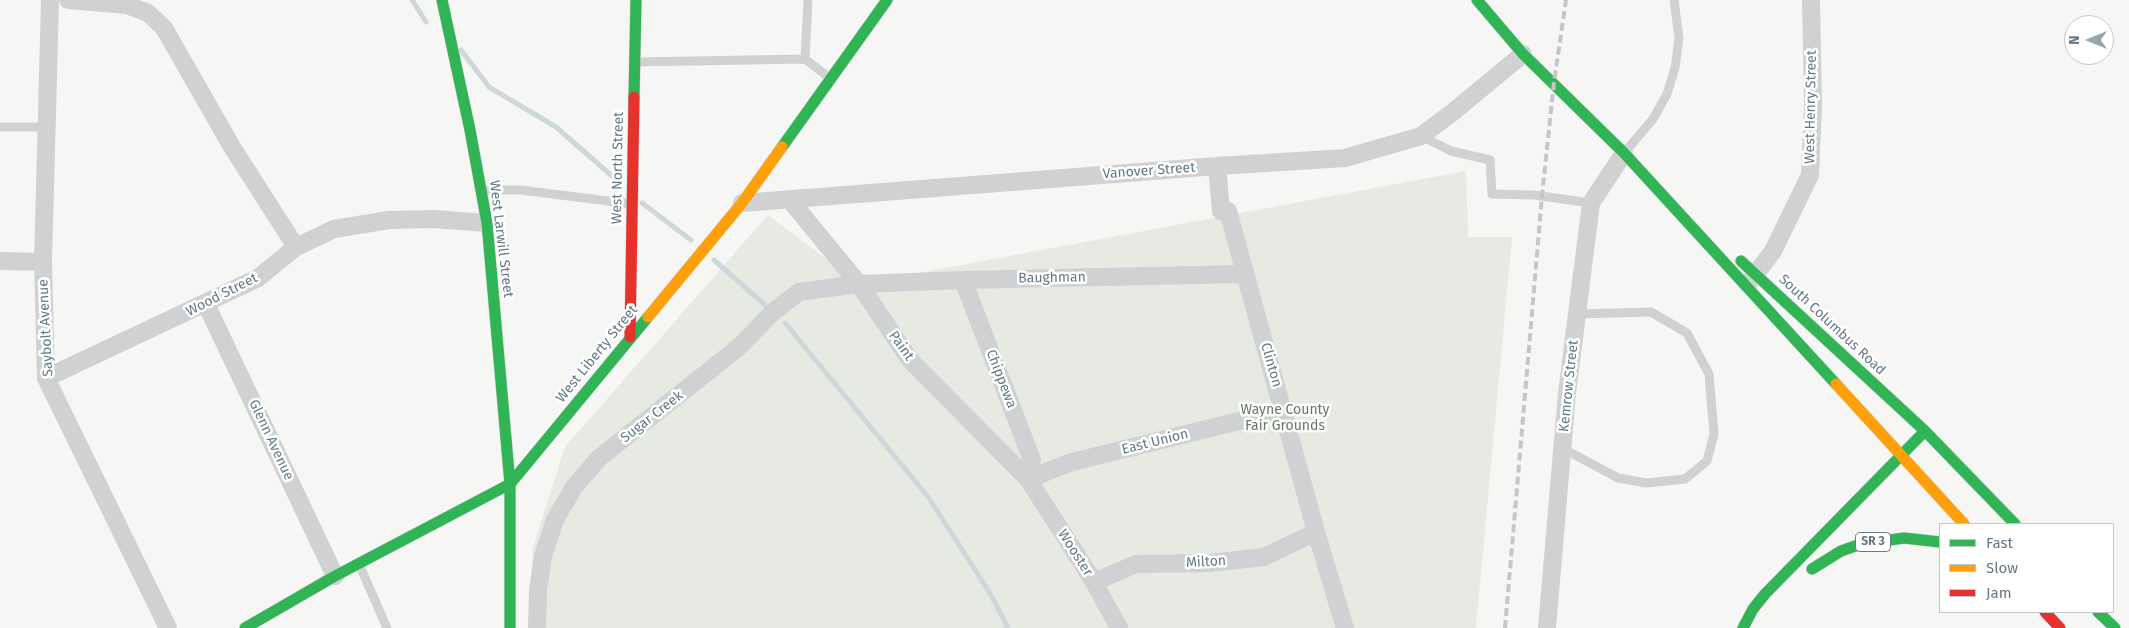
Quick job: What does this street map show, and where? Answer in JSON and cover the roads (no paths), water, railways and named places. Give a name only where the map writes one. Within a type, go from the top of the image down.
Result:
[{"type":"main road","name":"West Larwill Street","points":[[442,0],[487,224],[510,484],[510,628]]},
{"type":"main road","name":"West North Street","points":[[630,337],[636,0]]},
{"type":"main road","name":"West Liberty Street","points":[[245,628],[335,576],[510,484],[742,202],[887,0]]},
{"type":"main road","name":"South Columbus Road","points":[[1477,0],[1523,54],[1751,280],[1925,431],[1932,445],[2013,523]]},
{"type":"main road","name":"South Columbus Road","points":[[1624,153],[1730,251],[1751,280],[1900,456],[1963,523]]},
{"type":"main road","points":[[1743,628],[1753,609],[1776,582],[1925,431]]},
{"type":"main road","name":"SR 3","points":[[1801,580],[1812,568],[1841,551],[1861,544],[1904,538],[1939,542]]},
{"type":"main road","points":[[1812,568],[1838,541]]},
{"type":"main road","points":[[2046,613],[2060,628]]},
{"type":"main road","points":[[2099,613],[2115,628]]},
{"type":"street","name":"Saybolt Avenue","points":[[50,0],[43,262],[46,378],[168,628]]},
{"type":"street","points":[[68,0],[127,5],[148,13],[164,28],[232,147],[296,247]]},
{"type":"street","name":"West Henry Street","points":[[1751,280],[1773,251],[1810,174],[1813,105],[1811,0]]},
{"type":"street","name":"Vanover Street","points":[[742,202],[1345,158],[1421,136],[1523,54]]},
{"type":"street","name":"Kemrow Street","points":[[1547,628],[1567,393],[1591,203],[1624,153]]},
{"type":"street","name":"Clinton","points":[[1218,166],[1221,211],[1228,211],[1316,532],[1345,628]]},
{"type":"street","name":"Paint","points":[[789,199],[859,284],[910,360],[1028,479]]},
{"type":"street","name":"Wood Street","points":[[46,378],[258,278],[296,247],[334,229],[389,220],[433,219],[487,224]]},
{"type":"street","points":[[0,261],[43,262]]},
{"type":"street","name":"Baughman","points":[[859,284],[1245,274]]},
{"type":"street","name":"Chippewa","points":[[963,280],[1032,460],[1028,479]]},
{"type":"street","name":"Sugar Creek","points":[[537,628],[538,590],[544,556],[555,520],[574,487],[599,458],[739,347],[773,312],[799,292],[859,284]]},
{"type":"street","name":"Glenn Avenue","points":[[206,304],[335,576]]},
{"type":"street","name":"East Union","points":[[1028,479],[1072,462],[1284,410]]},
{"type":"street","name":"Wooster","points":[[1028,479],[1094,582],[1119,628]]},
{"type":"street","name":"Milton","points":[[1094,582],[1136,564],[1210,562],[1264,557],[1316,532]]},
{"type":"lane","points":[[805,59],[808,0]]},
{"type":"lane","points":[[1624,153],[1653,118],[1667,94],[1675,68],[1678,38],[1674,0]]},
{"type":"lane","points":[[635,62],[805,59],[831,79]]},
{"type":"lane","points":[[0,127],[47,127]]},
{"type":"lane","points":[[1421,136],[1451,151],[1490,160],[1492,194],[1534,195],[1591,203]]},
{"type":"lane","points":[[480,190],[521,190],[633,204]]},
{"type":"lane","points":[[1562,448],[1618,478],[1646,483],[1685,479],[1707,461],[1714,434],[1709,374],[1687,332],[1651,312],[1577,314]]},
{"type":"lane","points":[[359,563],[387,628]]},
{"type":"waterway","points":[[412,0],[426,22]]},
{"type":"waterway","points":[[461,50],[489,87],[556,127],[612,176]]},
{"type":"waterway","points":[[642,203],[691,240]]},
{"type":"waterway","points":[[714,260],[764,304]]},
{"type":"waterway","points":[[785,323],[929,498],[991,595],[1008,628]]},
{"type":"railway","points":[[1505,628],[1542,196],[1554,82],[1566,0]]},
{"type":"park label","name":"Wayne County Fair Grounds","points":[[1285,418]]}]
